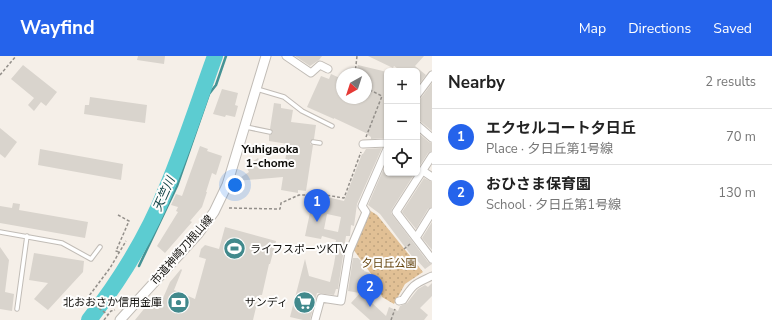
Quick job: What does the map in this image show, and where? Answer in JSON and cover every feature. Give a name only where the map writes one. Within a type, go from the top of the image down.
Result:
[{"type":"street","name":"市道神崎刀根山線","points":[[120,320],[198,234],[214,212],[228,184],[266,56]]},
{"type":"street","points":[[286,56],[311,74],[325,58]]},
{"type":"street","points":[[320,65],[328,70]]},
{"type":"street","points":[[420,89],[432,75]]},
{"type":"street","points":[[420,128],[432,138]]},
{"type":"street","points":[[363,144],[384,143]]},
{"type":"street","points":[[315,320],[321,298],[341,301],[349,252],[366,212],[362,206],[384,156]]},
{"type":"street","points":[[432,156],[396,212],[432,259]]},
{"type":"street","points":[[423,171],[432,177]]},
{"type":"street","points":[[416,238],[432,212]]},
{"type":"street","points":[[400,301],[404,300],[411,288],[419,282],[432,276]]},
{"type":"lane","points":[[256,88],[284,97],[302,111],[332,126]]},
{"type":"lane","points":[[245,126],[270,132]]},
{"type":"lane","points":[[313,142],[320,143]]},
{"type":"lane","points":[[0,232],[62,243],[91,259],[100,247]]},
{"type":"lane","points":[[17,309],[27,236]]},
{"type":"path","points":[[0,75],[16,56]]},
{"type":"path","points":[[356,68],[357,56]]},
{"type":"path","points":[[229,208],[280,209],[281,203],[300,194],[325,195],[344,198],[382,96],[372,91]]},
{"type":"path","points":[[118,215],[129,221],[116,251],[119,252]]},
{"type":"path","points":[[88,300],[126,241]]},
{"type":"path","points":[[82,300],[88,300],[107,315]]},
{"type":"path","points":[[104,320],[111,311],[115,310]]},
{"type":"green space","name":"夕日丘公園","points":[[369,210],[377,215],[423,272],[405,284],[394,304],[382,297],[377,282],[353,249]]},
{"type":"building","points":[[138,56],[165,56],[164,64],[137,60]]},
{"type":"building","points":[[295,56],[322,56],[310,66]]},
{"type":"building","points":[[368,56],[424,56],[415,66],[417,68],[397,68],[394,66],[393,68]]},
{"type":"building","points":[[23,65],[57,92],[46,106],[41,102],[34,111],[28,105],[34,98],[11,79]]},
{"type":"building","points":[[358,65],[370,68],[357,68]]},
{"type":"building","points":[[372,68],[384,71],[384,138],[371,139],[368,134],[307,107],[321,76],[329,79],[331,74],[336,76],[336,104],[372,104]]},
{"type":"building","points":[[420,70],[426,75],[420,83]]},
{"type":"building","points":[[432,83],[432,131],[420,121],[421,98]]},
{"type":"building","points":[[222,89],[238,93],[235,105],[238,106],[235,117],[226,115],[225,117],[213,114]]},
{"type":"building","points":[[90,97],[147,105],[145,123],[84,114],[85,105],[89,105]]},
{"type":"building","points":[[274,103],[281,104],[281,108],[293,110],[291,122],[316,125],[314,139],[310,141],[310,144],[313,145],[306,191],[298,190],[298,193],[281,190],[283,177],[235,181],[249,172],[246,166],[258,158],[261,164],[285,161],[288,144],[269,141],[269,135],[273,132],[270,129]]},
{"type":"building","points":[[0,128],[17,142],[5,158],[0,154]]},
{"type":"building","points":[[420,134],[432,143],[432,151],[428,153],[420,165]]},
{"type":"building","points":[[200,146],[208,149],[207,151],[222,156],[216,175],[212,173],[202,207],[190,221],[192,222],[165,253],[157,246],[178,212],[176,211],[178,207],[171,205],[176,194],[182,196]]},
{"type":"building","points":[[382,148],[357,204],[354,226],[351,225],[350,236],[346,236],[338,289],[336,289],[334,295],[317,293],[310,320],[290,317],[305,259],[309,276],[330,282],[334,264],[337,246],[335,245],[336,240],[322,236],[321,239],[305,236],[314,194],[344,201],[362,154],[366,149]],"holes":[[[327,214],[341,217],[338,232],[324,229]]]},
{"type":"building","points":[[40,149],[123,164],[121,180],[38,165]]},
{"type":"building","points":[[384,168],[384,176],[413,176],[391,213],[428,262],[432,264],[425,269],[415,258],[414,259],[380,214],[368,205]]},
{"type":"building","points":[[424,178],[432,182],[432,207],[428,209],[416,229],[402,212]]},
{"type":"building","points":[[13,203],[20,204],[19,210],[88,222],[85,238],[0,223],[0,206],[12,208]]},
{"type":"building","points":[[432,222],[432,250],[422,238]]},
{"type":"building","points":[[225,227],[276,241],[262,295],[259,295],[253,320],[135,320],[152,299],[160,305],[170,282],[181,269],[182,270],[174,290],[195,299],[206,259],[199,257],[201,249],[205,245],[219,249]]},
{"type":"building","points":[[0,247],[9,260],[5,292],[14,294],[12,311],[0,309]]},
{"type":"building","points":[[34,253],[84,261],[83,272],[48,310],[34,299],[48,283],[29,280]]},
{"type":"building","points":[[353,258],[358,258],[365,265],[364,271],[370,273],[369,278],[374,282],[372,284],[378,289],[372,296],[374,298],[371,302],[386,316],[389,307],[398,311],[400,306],[407,303],[418,289],[425,285],[428,287],[432,283],[432,296],[420,308],[428,315],[424,320],[370,320],[351,303],[360,293],[348,291]]},
{"type":"waterway","name":"天竺川","points":[[89,320],[123,273],[160,205],[180,155],[215,56]]},
{"type":"waterway","points":[[139,266],[177,186],[209,94],[216,85],[226,56]]},
{"type":"place","name":"エクセルコート夕日丘","points":[[317,222]]},
{"type":"place","name":"ライフスポーツKTV","points":[[234,249]]},
{"type":"place","name":"北おおさか信用金庫","points":[[178,302]]},
{"type":"place","name":"サンディ","points":[[304,302]]},
{"type":"place","name":"おひさま保育園","points":[[370,307]]},
{"type":"district","name":"Yuhigaoka 1-chome","points":[[270,156]]}]
